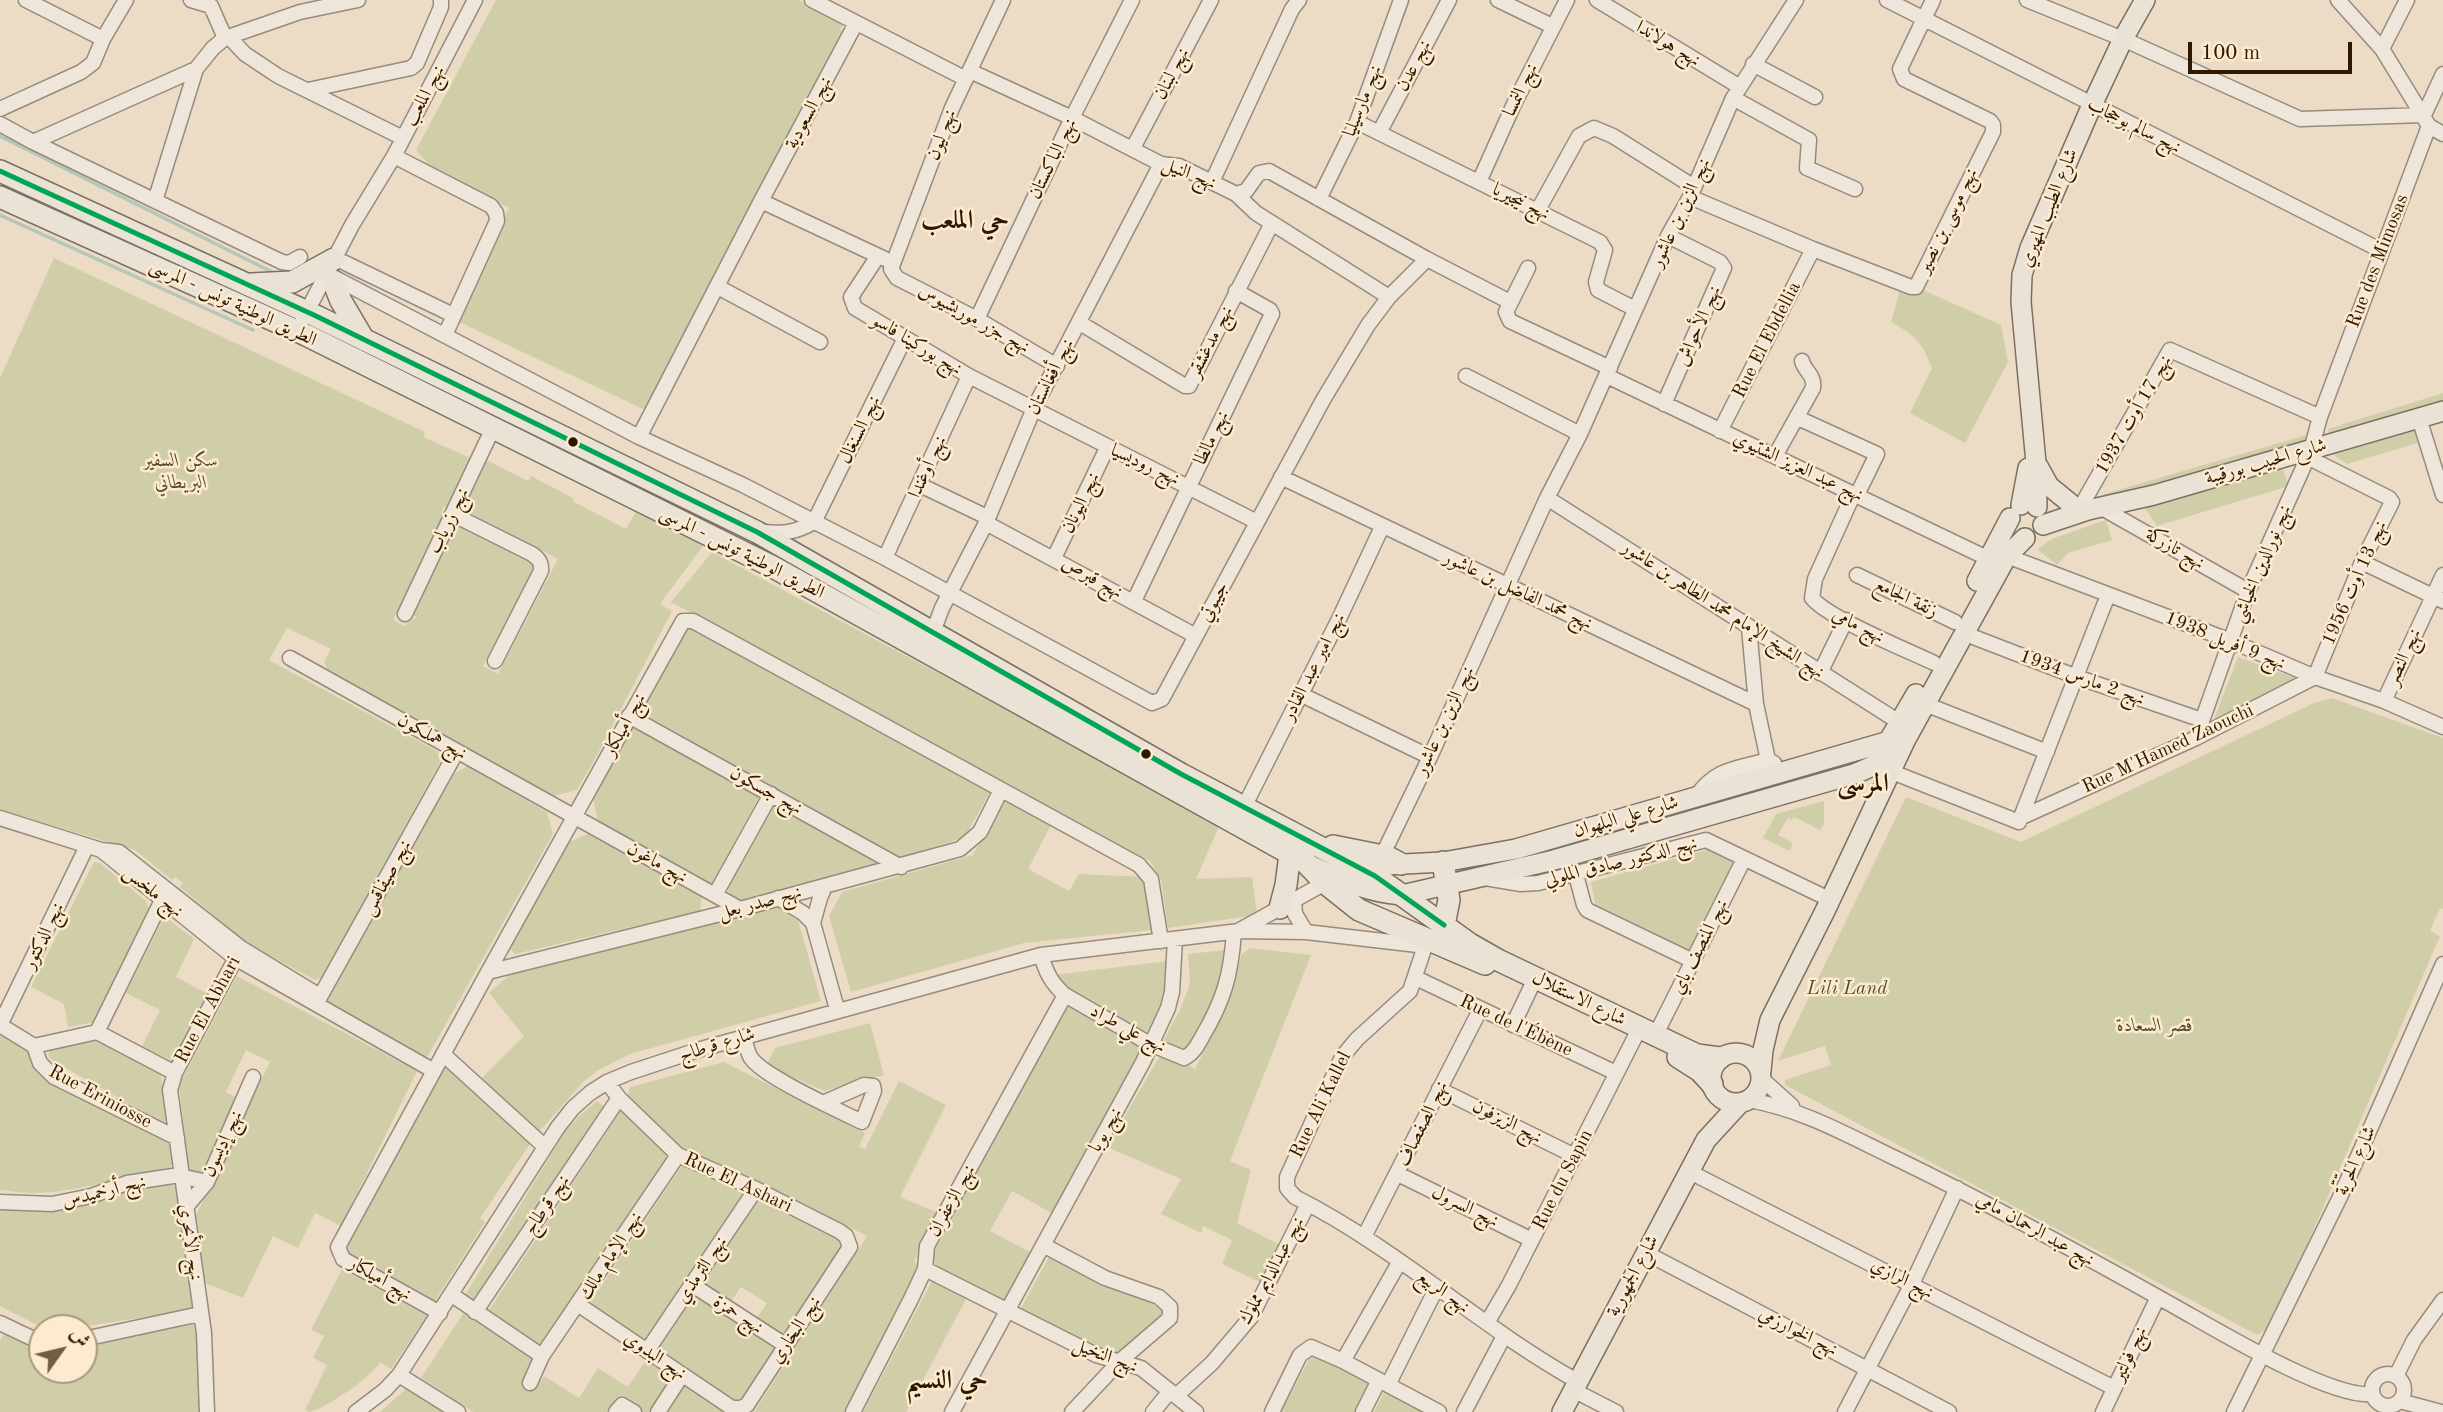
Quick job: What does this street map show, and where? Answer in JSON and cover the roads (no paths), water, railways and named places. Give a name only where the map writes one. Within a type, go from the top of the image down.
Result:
[{"type":"highway","name":"الطريق الوطنية تونس - المرسى","points":[[0,171],[312,314],[757,531],[1169,767],[1319,844],[1402,895],[1444,925]]},
{"type":"highway","name":"الطريق الوطنية تونس - المرسى","points":[[0,197],[301,333],[773,567],[1297,858],[1330,880],[1359,909],[1427,943],[1458,953]]},
{"type":"highway","points":[[247,284],[292,282],[336,270],[341,301],[364,340]]},
{"type":"highway","points":[[1319,844],[1391,860]]},
{"type":"highway","points":[[1287,904],[1288,878],[1297,858]]},
{"type":"highway","points":[[1443,862],[1449,900],[1444,925]]},
{"type":"highway","name":"شارع الاستقلال","points":[[1444,925],[1498,960],[1646,1035],[1688,1063],[1713,1087]]},
{"type":"highway","name":"شارع الاستقلال","points":[[1458,953],[1697,1055],[1724,1056]]},
{"type":"main road","name":"شارع الطيب المهيري","points":[[2030,513],[2036,463],[2021,302],[2022,275],[2092,105],[2123,39],[2146,0]]},
{"type":"main road","name":"شارع الحبيب بورقيبة","points":[[2030,513],[2086,509],[2309,453],[2443,411]]},
{"type":"main road","name":"شارع الطيب المهيري","points":[[2030,513],[2034,432]]},
{"type":"main road","points":[[2036,463],[2049,486],[2086,509]]},
{"type":"main road","points":[[1998,558],[2025,538],[2012,529],[2030,513]]},
{"type":"main road","points":[[1769,1022],[1724,1056],[1712,1070],[1713,1087],[1726,1101],[1744,1101],[1758,1091],[1769,1022],[1864,828],[1879,769],[1895,742],[1925,704],[1959,628],[1998,558],[2030,513]]},
{"type":"main road","points":[[1895,742],[1899,722],[1934,663],[1959,628]]},
{"type":"main road","name":"شارع علي البلهوان","points":[[1330,880],[1391,860],[1443,862],[1516,849],[1696,797],[1775,766],[1879,769]]},
{"type":"main road","name":"شارع علي البلهوان","points":[[1402,895],[1483,878],[1879,769]]},
{"type":"main road","points":[[1330,880],[1372,892],[1402,895]]},
{"type":"main road","points":[[1724,1056],[1741,1053],[1749,1055],[1756,1062],[1761,1075]]},
{"type":"main road","name":"شارع الجمهورية","points":[[1706,1140],[1713,1111],[1713,1087]]},
{"type":"main road","name":"شارع الجمهورية","points":[[1562,1412],[1706,1140],[1744,1101]]},
{"type":"street","points":[[26,0],[103,39]]},
{"type":"street","points":[[0,109],[81,72],[93,63],[103,39],[126,0]]},
{"type":"street","points":[[191,0],[213,3],[227,37],[244,54],[278,76],[403,138]]},
{"type":"street","points":[[155,201],[196,69],[205,56],[227,37],[300,12],[358,0]]},
{"type":"street","points":[[309,90],[411,68],[417,63],[441,7],[441,0]]},
{"type":"street","name":"نهج الملعب","points":[[301,333],[475,0]]},
{"type":"street","name":"نهج النيل","points":[[812,0],[968,75],[1072,118],[1161,164],[1179,166],[1236,194],[1246,191],[1259,173],[1269,171],[1510,302]]},
{"type":"street","name":"نهج ليون","points":[[892,268],[952,108],[1003,0]]},
{"type":"street","name":"نهج الباكستان","points":[[977,319],[1072,118],[1132,0]]},
{"type":"street","name":"نهج لبنان","points":[[1133,148],[1212,0]]},
{"type":"street","points":[[1212,182],[1292,9],[1299,0]]},
{"type":"street","name":"نهج مارسيليا","points":[[1319,199],[1357,122],[1401,0]]},
{"type":"street","name":"نهج عدن","points":[[1379,133],[1449,0]]},
{"type":"street","points":[[1498,0],[1552,26]]},
{"type":"street","name":"نهج النمسا","points":[[1479,182],[1514,104],[1567,0]]},
{"type":"street","name":"نهج هولاندا","points":[[1597,0],[1809,140],[1807,168],[1855,189]]},
{"type":"street","name":"نهج الزين بن عاشور","points":[[1391,860],[1430,757],[1547,498],[1580,434],[1668,236],[1692,192],[1736,93],[1796,0]]},
{"type":"street","name":"نهج سالم بوحجاب","points":[[1887,0],[2382,251]]},
{"type":"street","points":[[1923,18],[1935,0]]},
{"type":"street","points":[[2027,0],[2123,39],[2300,119],[2427,120]]},
{"type":"street","points":[[2337,0],[2382,49],[2427,120],[2443,134]]},
{"type":"street","points":[[2382,49],[2407,0]]},
{"type":"street","name":"نهج موسى بن نصير","points":[[1538,210],[1580,136],[1594,128],[1613,136],[1692,192],[1813,249],[1916,287],[1993,132],[1990,121],[1904,79],[1900,74],[1923,18]]},
{"type":"street","name":"نهج السعودية","points":[[639,437],[856,23]]},
{"type":"street","points":[[1753,64],[1815,97]]},
{"type":"street","points":[[33,142],[196,69]]},
{"type":"street","name":"Rue des Mimosas","points":[[2309,453],[2319,417],[2382,251],[2443,75]]},
{"type":"street","name":"نهج نيجيريا","points":[[1357,122],[1603,244],[1605,250],[1596,282],[1598,290],[1634,309]]},
{"type":"street","points":[[0,124],[282,262],[289,263],[300,257]]},
{"type":"street","points":[[394,156],[491,206],[496,213],[497,222],[445,335]]},
{"type":"street","name":"نهج أفغانستان","points":[[933,632],[987,520],[1034,408],[1161,164]]},
{"type":"street","points":[[1236,194],[1255,213],[1389,297]]},
{"type":"street","name":"نهج جزر موريشيوس","points":[[761,201],[878,256],[892,268],[897,278],[977,319],[1057,366]]},
{"type":"street","name":"نهج مدغشقر","points":[[1080,323],[1186,387],[1190,385],[1272,223]]},
{"type":"street","name":"نهج الأحواش","points":[[1664,404],[1724,268],[1720,262],[1668,236]]},
{"type":"street","name":"Rue El Ebdellia","points":[[1720,431],[1813,249]]},
{"type":"street","name":"نهج بوركينا فاسو","points":[[878,256],[851,301],[855,308],[969,376],[1034,408]]},
{"type":"street","name":"جيبوتي","points":[[950,594],[1152,703],[1162,699],[1281,477],[1368,325],[1389,297],[1427,259]]},
{"type":"street","points":[[1528,268],[1506,312],[1510,321],[1608,372]]},
{"type":"street","points":[[336,270],[453,315]]},
{"type":"street","points":[[336,270],[445,335],[639,437],[743,485],[950,594]]},
{"type":"street","name":"نهج الملعب","points":[[312,314],[336,270]]},
{"type":"street","points":[[718,287],[820,342]]},
{"type":"street","name":"نهج مالطا","points":[[1134,601],[1272,314],[1270,310],[1237,291]]},
{"type":"street","name":"نهج السنغال","points":[[814,522],[905,338]]},
{"type":"street","name":"نهج 17 أوت 1937","points":[[2086,509],[2170,350],[2319,417]]},
{"type":"street","points":[[1775,456],[1813,387],[1814,381],[1802,361]]},
{"type":"street","name":"نهج عبد العزيز الشتيوي","points":[[1608,372],[1664,404],[1720,431],[1998,558]]},
{"type":"street","name":"نهج أوغندا","points":[[885,558],[969,376]]},
{"type":"street","points":[[1466,376],[1580,434]]},
{"type":"street","name":"نهج روديسيا","points":[[1034,408],[1107,448],[1189,486],[1257,522]]},
{"type":"street","points":[[1798,418],[1877,454],[1855,494]]},
{"type":"street","points":[[2419,418],[2443,495]]},
{"type":"street","name":"نهج زرياب","points":[[405,614],[494,428]]},
{"type":"street","name":"نهج اليونان","points":[[1054,558],[1107,448]]},
{"type":"street","name":"نهج 13 أوت 1956","points":[[2309,453],[2392,502],[2362,562],[2315,677]]},
{"type":"street","name":"نهج نورالدين الخياشي","points":[[2196,738],[2248,591],[2309,453]]},
{"type":"street","name":"نهج محمد الفاضل بن عاشور","points":[[1281,477],[1756,704]]},
{"type":"street","name":"نهج قبرص","points":[[920,485],[1196,636]]},
{"type":"street","name":"نهج مامي","points":[[1855,494],[1815,579],[1811,595],[1817,605],[1934,663]]},
{"type":"street","name":"نهج الشيخ الإمام محمد الطاهر بن عاشور","points":[[1547,498],[1899,722]]},
{"type":"street","name":"نهج تازركة","points":[[2086,509],[2248,591]]},
{"type":"street","points":[[452,514],[532,554],[541,565],[541,572],[495,661]]},
{"type":"street","points":[[757,531],[785,534],[814,522]]},
{"type":"street","name":"نهج امير عبد القادر","points":[[1244,807],[1339,619],[1382,527]]},
{"type":"street","name":"نهج 9 أفريل 1938","points":[[1998,558],[2231,641],[2443,727]]},
{"type":"street","points":[[2362,562],[2438,599]]},
{"type":"street","name":"زنقة الجامع","points":[[1857,575],[1959,628]]},
{"type":"street","name":"نهج النصر","points":[[2384,701],[2438,599],[2443,575]]},
{"type":"street","points":[[1879,769],[2020,820],[2108,595]]},
{"type":"street","name":"نهج أميلكار","points":[[440,1313],[346,1261],[338,1251],[349,1226],[681,623],[690,619],[1144,869],[1151,879],[1168,940]]},
{"type":"street","points":[[1820,673],[1846,620]]},
{"type":"street","points":[[1749,628],[1756,704],[1775,766]]},
{"type":"street","name":"نهج 2 مارس 1934","points":[[1959,628],[2077,677],[2202,720]]},
{"type":"street","name":"نهج هملكون","points":[[290,658],[574,817]]},
{"type":"street","name":"Rue M'Hamed Zaouchi","points":[[2020,820],[2196,738],[2315,677]]},
{"type":"street","points":[[1300,694],[1430,757]]},
{"type":"street","points":[[1925,704],[2047,752]]},
{"type":"street","name":"نهج جسكون","points":[[629,716],[901,867]]},
{"type":"street","name":"نهج صيفاقس","points":[[318,1000],[457,751]]},
{"type":"street","name":"نهج صدر بعل","points":[[488,972],[740,909],[960,849],[979,832],[1001,790]]},
{"type":"street","points":[[715,895],[771,794]]},
{"type":"street","name":"نهج ماغون","points":[[574,817],[740,909]]},
{"type":"street","name":"نهج ملخس","points":[[0,818],[94,848],[119,852],[164,895],[238,953],[434,1071]]},
{"type":"street","name":"نهج الدكتور صادق الملولي","points":[[1483,878],[1531,884],[1576,875],[1706,840],[1831,900]]},
{"type":"street","name":"نهج الدكتور","points":[[0,1025],[94,848]]},
{"type":"street","name":"نهج المنصف باي","points":[[1646,1035],[1693,961],[1744,859]]},
{"type":"street","points":[[1576,875],[1587,909],[1693,961]]},
{"type":"street","points":[[1236,931],[1330,880]]},
{"type":"street","points":[[813,923],[825,886]]},
{"type":"street","points":[[97,1032],[164,895]]},
{"type":"street","points":[[778,898],[803,913],[813,923],[837,1010]]},
{"type":"street","points":[[1287,904],[1306,932]]},
{"type":"street","points":[[1236,931],[1306,932],[1427,943]]},
{"type":"street","name":"شارع قرطاج","points":[[356,1412],[379,1395],[399,1375],[544,1146],[573,1108],[607,1082],[701,1049],[1041,955],[1236,931]]},
{"type":"street","name":"نهج علي طراد","points":[[1041,955],[1053,985],[1065,995],[1150,1044],[1184,1058],[1194,1051],[1221,1004],[1230,973],[1236,931]]},
{"type":"street","name":"نهج يوبا","points":[[952,1412],[1135,1079],[1168,1008],[1172,992],[1168,940]]},
{"type":"street","name":"Rue Ali Kallel","points":[[1308,1203],[1290,1193],[1287,1177],[1335,1068],[1351,1045],[1410,991],[1427,943]]},
{"type":"street","name":"Rue El Abhari","points":[[176,1073],[238,953]]},
{"type":"street","name":"شارع الحرّيّة","points":[[2234,1412],[2340,1197],[2443,964]]},
{"type":"street","name":"Rue de l'Ébène","points":[[1416,978],[1616,1073]]},
{"type":"street","points":[[1513,1025],[1532,985]]},
{"type":"street","name":"نهج الزعفران","points":[[853,1412],[925,1269],[927,1246],[1065,995]]},
{"type":"street","name":"نهج الصفصاف","points":[[1364,1237],[1480,1010]]},
{"type":"street","points":[[0,1025],[34,1046],[97,1032],[176,1073]]},
{"type":"street","name":"Rue du Sapin","points":[[1486,1323],[1509,1285],[1616,1073],[1646,1035]]},
{"type":"street","points":[[744,1037],[751,1058],[766,1071],[823,1103]]},
{"type":"street","name":"Rue Eriniosse","points":[[34,1046],[40,1063],[54,1077],[177,1138]]},
{"type":"street","points":[[443,1054],[544,1146]]},
{"type":"street","name":"نهج الأبحري","points":[[176,1073],[170,1090],[204,1333],[207,1412]]},
{"type":"street","points":[[1761,1075],[1775,1092],[1802,1113]]},
{"type":"street","name":"نهج إديسون","points":[[186,1206],[206,1182],[253,1077]]},
{"type":"street","name":"Rue El Ashari","points":[[607,1082],[619,1098],[678,1156],[756,1189],[839,1231],[849,1241]]},
{"type":"street","name":"نهج الزيزفون","points":[[1440,1089],[1575,1156]]},
{"type":"street","name":"نهج قرطاج","points":[[475,1311],[619,1098]]},
{"type":"street","points":[[1744,1101],[1802,1113]]},
{"type":"street","name":"نهج عبد الرحمان مامي","points":[[1802,1113],[1957,1188],[2263,1356],[2345,1392],[2362,1395],[2374,1403]]},
{"type":"street","name":"نهج الإمام مالك","points":[[530,1383],[542,1356],[678,1156]]},
{"type":"street","name":"نهج الرازي","points":[[1688,1171],[2114,1388]]},
{"type":"street","name":"نهج السرول","points":[[1398,1174],[1532,1240]]},
{"type":"street","name":"نهج أرخميدس","points":[[0,1202],[52,1204],[91,1196],[127,1184],[180,1176],[206,1182]]},
{"type":"street","points":[[1845,1412],[1912,1284],[1957,1188]]},
{"type":"street","name":"نهج الترمذي","points":[[647,1351],[756,1189]]},
{"type":"street","name":"نهج الربيع","points":[[1308,1203],[1400,1261],[1616,1412]]},
{"type":"street","name":"نهج عبدالدايم مملوك","points":[[1153,1412],[1212,1363],[1251,1317],[1308,1203]]},
{"type":"street","name":"نهج البخاري","points":[[732,1408],[747,1405],[845,1256],[850,1247],[849,1241]]},
{"type":"street","points":[[1043,1245],[1105,1278],[1158,1297],[1170,1307],[1170,1318],[1120,1361],[1072,1412]]},
{"type":"street","name":"نهج الخوارزمي","points":[[1646,1253],[1949,1412]]},
{"type":"street","points":[[1343,1361],[1400,1261]]},
{"type":"street","points":[[925,1269],[1007,1312]]},
{"type":"street","name":"نهج حمزة","points":[[691,1284],[785,1345]]},
{"type":"street","points":[[1363,1412],[1437,1287]]},
{"type":"street","points":[[452,1295],[542,1356]]},
{"type":"street","name":"نهج فولتير","points":[[2103,1412],[2158,1297]]},
{"type":"street","name":"نهج البدوي","points":[[579,1305],[732,1408]]},
{"type":"street","points":[[2396,1376],[2414,1340],[2441,1305]]},
{"type":"street","name":"نهج النخيل","points":[[1007,1312],[1107,1360],[1141,1368],[1196,1412]]},
{"type":"street","points":[[98,1336],[200,1314]]},
{"type":"street","points":[[0,1324],[28,1337]]},
{"type":"street","points":[[1464,1412],[1504,1336]]},
{"type":"street","points":[[1272,1412],[1300,1355],[1311,1347],[1439,1412]]},
{"type":"street","points":[[2400,1401],[2404,1385],[2396,1376],[2384,1374],[2378,1377],[2372,1388],[2374,1403],[2392,1405],[2400,1401],[2441,1412]]},
{"type":"street","points":[[399,1375],[458,1412]]},
{"type":"street","points":[[658,1412],[682,1375]]},
{"type":"street","points":[[616,1412],[622,1405],[634,1412]]},
{"type":"waterway","points":[[0,136],[274,273]]},
{"type":"waterway","points":[[0,215],[253,330]]},
{"type":"district","name":"حي الملعب","points":[[965,221]]},
{"type":"district","name":"المرسى","points":[[1863,784]]},
{"type":"district","name":"حي النسيم","points":[[947,1381]]},
{"type":"park label","name":"سكن السفير البريطاني","points":[[181,472]]},
{"type":"park label","name":"Lili Land","points":[[1847,989]]},
{"type":"park label","name":"قصر السعادة","points":[[2155,1026]]}]
